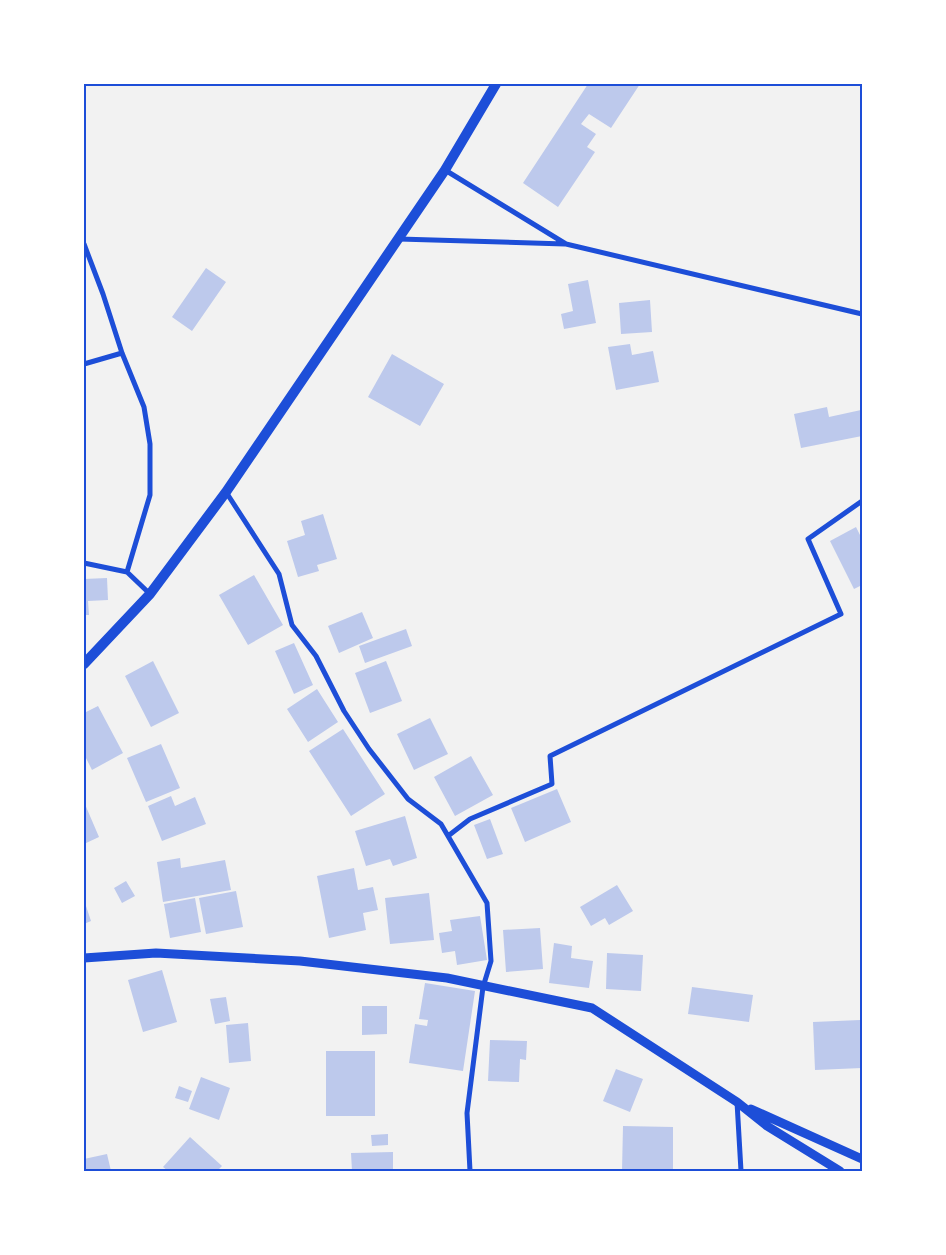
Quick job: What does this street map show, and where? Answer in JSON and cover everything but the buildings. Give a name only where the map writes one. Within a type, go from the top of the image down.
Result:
[{"type":"main road","points":[[84,664],[150,594],[226,492],[396,239],[445,170],[496,84]]},
{"type":"street","points":[[445,170],[566,244]]},
{"type":"street","points":[[396,239],[566,244],[862,314]]},
{"type":"street","points":[[84,244],[122,353],[144,406],[150,444],[150,495],[127,572]]},
{"type":"street","points":[[84,364],[122,353]]},
{"type":"street","points":[[226,492],[279,574],[292,625],[316,656],[344,711],[369,749],[408,800],[441,824],[487,903],[491,961],[483,987],[467,1113],[470,1171]]},
{"type":"street","points":[[448,836],[470,819],[552,784],[550,756],[841,614],[808,538],[862,501]]},
{"type":"street","points":[[84,564],[127,572],[150,594]]},
{"type":"street","points":[[84,958],[156,953],[300,961],[447,978],[483,987],[592,1008],[737,1102],[767,1126],[840,1171]]},
{"type":"street","points":[[737,1102],[862,1159]]},
{"type":"street","points":[[737,1102],[741,1171]]}]
